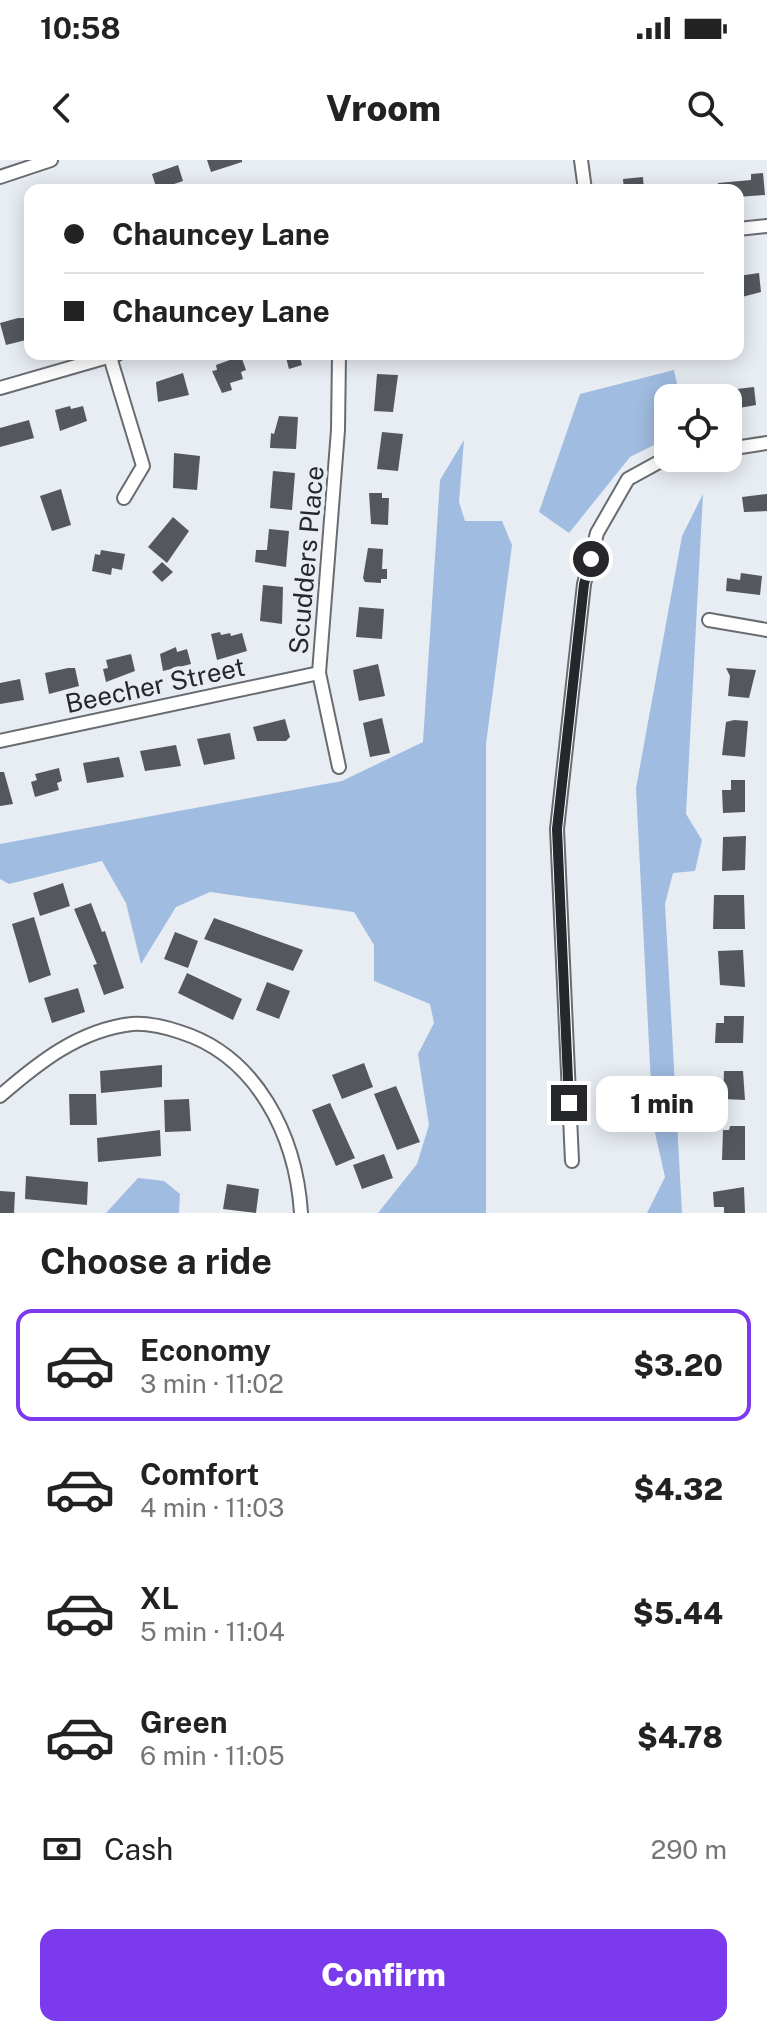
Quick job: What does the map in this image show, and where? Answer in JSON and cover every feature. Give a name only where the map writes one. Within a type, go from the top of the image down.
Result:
[{"type":"street","points":[[0,177],[51,160]]},
{"type":"street","points":[[581,160],[584,184]]},
{"type":"street","points":[[744,228],[767,226]]},
{"type":"street","points":[[0,388],[97,360]]},
{"type":"street","points":[[115,360],[143,466],[124,498]]},
{"type":"street","name":"Scudders Place","points":[[339,360],[338,430],[319,673],[339,767]]},
{"type":"street","points":[[742,447],[767,443]]},
{"type":"street","points":[[572,1161],[557,829],[584,584],[597,533],[628,479],[654,465]]},
{"type":"street","points":[[709,620],[767,630]]},
{"type":"street","name":"Beecher Street","points":[[0,741],[319,673]]},
{"type":"street","points":[[0,1096],[37,1063],[109,1029],[146,1024],[201,1039],[238,1066],[269,1104],[291,1159],[301,1213]]},
{"type":"shaded area","points":[[674,370],[677,384],[654,384],[654,445],[630,457],[569,533],[539,512],[580,394]]},
{"type":"shaded area","points":[[464,440],[459,502],[465,521],[502,521],[512,545],[486,744],[486,1213],[378,1213],[417,1164],[429,1125],[418,1054],[434,1023],[430,1004],[374,981],[374,945],[354,912],[210,892],[176,907],[141,964],[126,903],[102,861],[9,884],[0,879],[0,844],[342,781],[423,742],[440,480]]},
{"type":"shaded area","points":[[703,494],[686,814],[702,840],[695,871],[673,873],[665,904],[682,1213],[647,1213],[665,1177],[653,1124],[636,788],[682,536]]},
{"type":"shaded area","points":[[138,1178],[164,1181],[180,1194],[179,1213],[106,1213]]},
{"type":"building","points":[[207,160],[242,160],[242,162],[211,172]]},
{"type":"building","points":[[178,165],[183,181],[155,184],[152,174]]},
{"type":"building","points":[[763,173],[765,195],[744,197],[744,184],[718,184],[751,180],[751,174]]},
{"type":"building","points":[[643,177],[644,184],[623,184],[623,179]]},
{"type":"building","points":[[759,273],[761,292],[744,296],[744,275]]},
{"type":"building","points":[[24,318],[24,340],[6,345],[0,323]]},
{"type":"building","points":[[242,360],[246,370],[241,372],[243,379],[230,383],[232,390],[222,393],[212,371],[217,370],[216,365]]},
{"type":"building","points":[[287,360],[301,360],[302,365],[289,369]]},
{"type":"building","points":[[183,373],[189,395],[158,402],[156,382]]},
{"type":"building","points":[[377,374],[398,375],[393,412],[374,411]]},
{"type":"building","points":[[754,387],[756,405],[742,408],[742,388]]},
{"type":"building","points":[[70,406],[71,409],[83,406],[87,421],[60,431],[55,410]]},
{"type":"building","points":[[279,416],[298,417],[296,449],[270,448],[271,433],[274,434]]},
{"type":"building","points":[[29,420],[34,438],[0,447],[0,428]]},
{"type":"building","points":[[382,432],[403,434],[398,471],[377,469]]},
{"type":"building","points":[[174,453],[200,456],[197,490],[173,488]]},
{"type":"building","points":[[273,471],[295,473],[292,510],[270,508]]},
{"type":"building","points":[[61,489],[71,525],[52,531],[40,496]]},
{"type":"building","points":[[369,493],[382,493],[382,498],[389,498],[388,525],[371,524]]},
{"type":"building","points":[[767,494],[767,511],[744,512],[742,497]]},
{"type":"building","points":[[173,517],[189,531],[167,563],[148,547]]},
{"type":"building","points":[[269,529],[289,531],[286,567],[255,562],[256,550],[267,550]]},
{"type":"building","points":[[368,548],[383,549],[382,569],[387,569],[387,579],[381,579],[381,583],[365,582],[363,578]]},
{"type":"building","points":[[101,550],[125,554],[122,570],[112,568],[111,575],[92,571],[95,554],[100,555]]},
{"type":"building","points":[[162,562],[173,572],[162,582],[152,572]]},
{"type":"building","points":[[741,573],[762,576],[760,595],[726,591],[727,578],[740,580]]},
{"type":"building","points":[[263,585],[283,587],[282,624],[260,621]]},
{"type":"building","points":[[359,607],[384,609],[382,639],[356,637]]},
{"type":"building","points":[[220,632],[221,635],[230,633],[231,636],[242,633],[247,651],[217,660],[211,634]]},
{"type":"building","points":[[176,647],[177,652],[187,649],[191,664],[163,671],[160,654]]},
{"type":"building","points":[[131,654],[135,671],[106,682],[103,669],[108,668],[106,660]]},
{"type":"building","points":[[378,664],[385,696],[359,701],[353,670]]},
{"type":"building","points":[[75,668],[79,686],[49,694],[45,673]]},
{"type":"building","points":[[726,668],[756,670],[749,698],[728,696],[730,676]]},
{"type":"building","points":[[20,679],[24,700],[0,704],[0,683]]},
{"type":"building","points":[[382,718],[390,753],[370,757],[363,723]]},
{"type":"building","points":[[285,719],[290,737],[286,741],[257,741],[253,727]]},
{"type":"building","points":[[748,721],[745,757],[722,755],[726,722]]},
{"type":"building","points":[[230,733],[235,759],[204,765],[197,739]]},
{"type":"building","points":[[176,745],[181,766],[145,771],[140,751]]},
{"type":"building","points":[[119,757],[124,777],[87,783],[83,763]]},
{"type":"building","points":[[59,768],[62,781],[57,783],[59,790],[35,797],[31,782],[37,780],[35,774]]},
{"type":"building","points":[[0,772],[4,772],[13,804],[0,806]]},
{"type":"building","points":[[731,780],[745,780],[745,812],[723,813],[722,790],[731,790]]},
{"type":"building","points":[[746,836],[745,870],[722,871],[723,837]]},
{"type":"building","points":[[63,883],[70,906],[40,916],[33,893]]},
{"type":"building","points":[[714,895],[744,895],[745,929],[713,929]]},
{"type":"building","points":[[91,903],[102,932],[105,931],[124,988],[104,995],[93,965],[97,964],[74,909]]},
{"type":"building","points":[[34,917],[51,975],[29,983],[12,924]]},
{"type":"building","points":[[214,918],[303,950],[293,971],[204,939]]},
{"type":"building","points":[[175,932],[198,941],[188,968],[164,959]]},
{"type":"building","points":[[743,950],[745,987],[720,985],[718,951]]},
{"type":"building","points":[[187,973],[242,999],[233,1020],[178,993]]},
{"type":"building","points":[[267,982],[290,991],[279,1019],[256,1010]]},
{"type":"building","points":[[78,988],[85,1012],[52,1023],[44,998]]},
{"type":"building","points":[[724,1016],[744,1016],[743,1043],[715,1043],[716,1023],[724,1023]]},
{"type":"building","points":[[364,1063],[373,1087],[342,1099],[332,1075]]},
{"type":"building","points":[[162,1065],[162,1087],[101,1093],[100,1071]]},
{"type":"building","points":[[724,1071],[743,1071],[745,1100],[723,1099]]},
{"type":"building","points":[[396,1086],[420,1142],[397,1150],[374,1094]]},
{"type":"building","points":[[69,1094],[96,1094],[97,1125],[70,1125]]},
{"type":"building","points":[[189,1099],[191,1131],[165,1132],[164,1100]]},
{"type":"building","points":[[330,1103],[355,1158],[336,1166],[312,1110]]},
{"type":"building","points":[[730,1126],[745,1126],[745,1160],[722,1160],[723,1130],[729,1130]]},
{"type":"building","points":[[160,1130],[161,1156],[98,1162],[97,1138]]},
{"type":"building","points":[[384,1154],[393,1178],[362,1189],[353,1165]]},
{"type":"building","points":[[26,1176],[88,1182],[87,1205],[25,1199]]},
{"type":"building","points":[[227,1184],[259,1189],[256,1213],[223,1209]]},
{"type":"building","points":[[744,1187],[745,1213],[724,1213],[724,1207],[714,1207],[713,1192]]},
{"type":"building","points":[[0,1191],[15,1192],[14,1213],[0,1213]]},
{"type":"route","points":[[569,1103],[557,829],[584,584],[591,559]]}]
